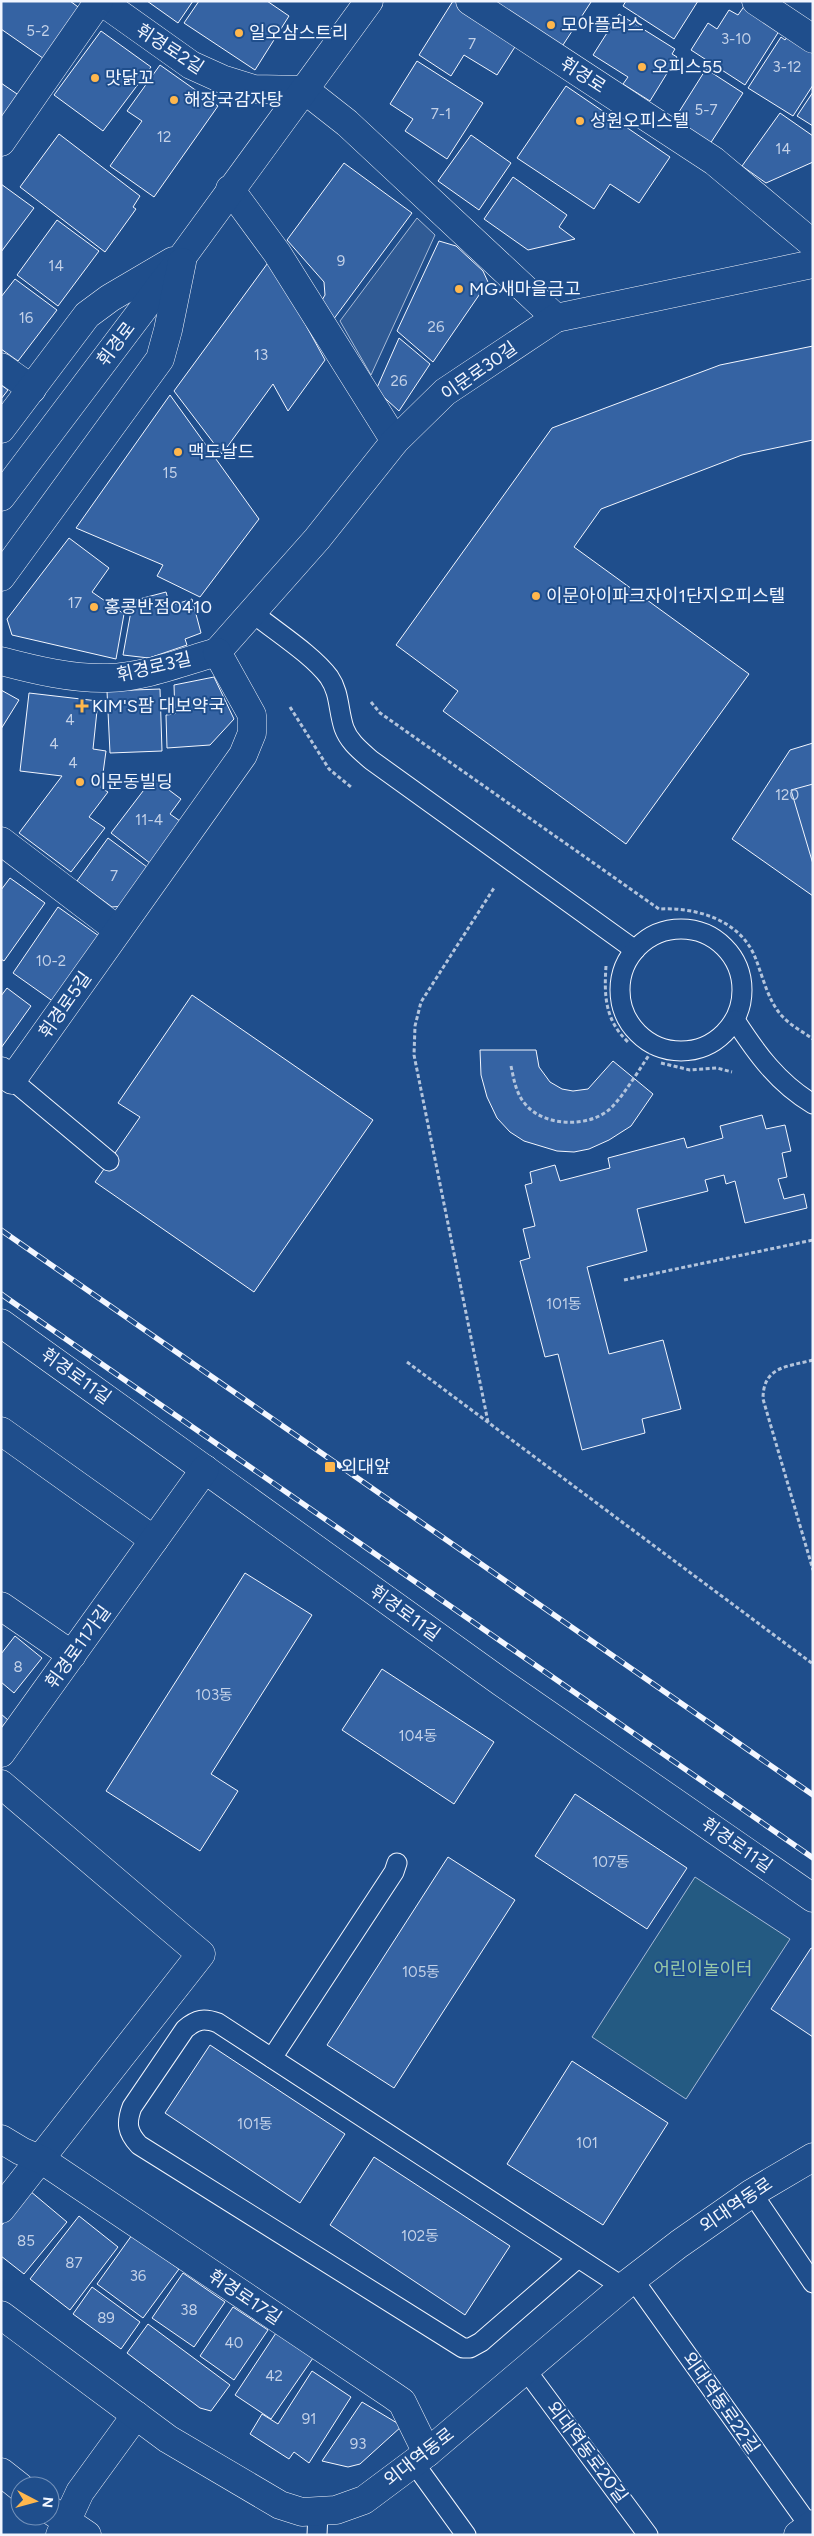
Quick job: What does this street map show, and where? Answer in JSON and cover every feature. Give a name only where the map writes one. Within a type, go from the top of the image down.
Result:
[{"type":"street","name":"휘경로2길","points":[[1,142],[100,1],[205,73],[254,89],[304,90]]},
{"type":"street","name":"휘경로","points":[[1,498],[183,256],[230,189],[369,1]]},
{"type":"street","name":"휘경로","points":[[470,1],[714,161],[813,244]]},
{"type":"street","points":[[756,1],[813,38]]},
{"type":"street","points":[[304,90],[347,123],[556,318]]},
{"type":"street","points":[[230,189],[276,253],[395,441]]},
{"type":"street","points":[[1,429],[87,315],[110,298],[183,256]]},
{"type":"street","points":[[1,577],[160,359],[183,256]]},
{"type":"street","name":"이문로30길","points":[[217,652],[318,539],[395,441],[444,392],[556,318],[813,264]]},
{"type":"street","points":[[1,367],[32,389]]},
{"type":"street","name":"휘경로3길","points":[[1,660],[44,671],[108,678],[162,668],[217,652]]},
{"type":"street","name":"휘경로5길","points":[[7,1076],[118,930],[243,755],[254,722],[252,715],[217,652]]},
{"type":"street","points":[[1,841],[118,930]]},
{"type":"street","name":"휘경로11길","points":[[1,1323],[501,1682],[813,1898]]},
{"type":"street","points":[[1,1431],[154,1540]]},
{"type":"street","name":"휘경로11가길","points":[[1,1753],[205,1469]]},
{"type":"street","points":[[1,1606],[72,1655]]},
{"type":"street","points":[[1,1784],[201,1954],[42,2160],[1,2209]]},
{"type":"street","name":"휘경로17길","points":[[1,2138],[21,2152],[42,2160],[402,2402],[420,2458]]},
{"type":"street","name":"외대역동로","points":[[1,2315],[168,2439],[280,2505],[302,2512],[318,2524],[336,2510],[364,2500],[420,2458],[628,2283],[752,2193],[813,2157]]},
{"type":"street","points":[[66,2526],[80,2492],[136,2415]]},
{"type":"lane","points":[[253,613],[319,666],[329,677],[337,691],[344,728],[353,744],[371,760],[635,950]]},
{"type":"lane","points":[[688,928],[707,934],[724,946],[736,962],[742,980],[742,1000],[735,1020],[722,1036],[704,1048],[684,1052],[664,1049],[659,1054],[630,1025],[622,1006],[620,986],[625,966],[635,950],[650,937],[669,930],[688,928]]},
{"type":"lane","points":[[735,1020],[769,1069],[788,1088],[813,1104]]},
{"type":"lane","points":[[7,1076],[109,1162]]},
{"type":"lane","points":[[272,2058],[394,1872],[397,1863]]},
{"type":"lane","points":[[578,2258],[481,2342],[470,2348],[463,2348],[139,2145],[128,2131],[128,2119],[132,2107],[185,2029],[195,2021],[205,2018],[218,2023],[578,2258],[628,2283]]},
{"type":"lane","points":[[752,2193],[813,2283]]},
{"type":"lane","name":"외대역동로22길","points":[[628,2283],[808,2529]]},
{"type":"lane","name":"외대역동로20길","points":[[526,2370],[648,2535]]},
{"type":"lane","points":[[420,2458],[466,2535]]},
{"type":"path","points":[[369,700],[380,713],[659,909],[672,908],[710,915],[727,924],[740,935],[754,954],[771,1001],[782,1016],[813,1039]]},
{"type":"path","points":[[290,707],[328,768],[358,792]]},
{"type":"path","points":[[486,882],[502,894]]},
{"type":"path","points":[[488,1422],[414,1055],[415,1026],[421,1002],[494,888]]},
{"type":"path","points":[[598,961],[606,967],[604,996],[608,1013],[628,1042]]},
{"type":"path","points":[[511,1066],[516,1089],[526,1106],[548,1118],[577,1122],[596,1118],[611,1108],[659,1054],[690,1070],[725,1069],[739,1078]]},
{"type":"path","points":[[624,1280],[813,1240]]},
{"type":"path","points":[[813,1360],[782,1368],[770,1374],[763,1384],[763,1399],[813,1570]]},
{"type":"path","points":[[408,1362],[813,1664]]},
{"type":"green space","name":"어린이놀이터","points":[[695,1877],[790,1939],[686,2099],[592,2037]]},
{"type":"shaded area","points":[[417,218],[435,235],[371,375],[340,321]]},
{"type":"building","points":[[1,1],[70,1],[85,12],[50,63],[1,29]]},
{"type":"building","points":[[147,1],[193,1],[178,23]]},
{"type":"building","name":"일오삼스트리","points":[[199,1],[267,1],[289,16],[255,70],[184,23]]},
{"type":"building","points":[[453,1],[462,1],[520,39],[497,75],[464,55],[451,76],[419,55]]},
{"type":"building","name":"모아플러스","points":[[489,1],[590,1],[591,2],[561,48]]},
{"type":"building","points":[[626,1],[698,1],[674,39],[623,6]]},
{"type":"building","points":[[745,5],[781,28],[745,85],[691,50],[708,23],[717,29],[729,10],[738,15]]},
{"type":"building","name":"오피스55","points":[[619,14],[675,49],[672,54],[677,57],[650,101],[623,84],[628,77],[593,55]]},
{"type":"building","points":[[101,31],[151,67],[103,131],[54,95]]},
{"type":"building","points":[[789,34],[813,49],[813,85],[793,116],[748,88],[781,37],[785,40]]},
{"type":"building","points":[[417,61],[483,103],[447,159],[405,131],[413,119],[390,104]]},
{"type":"building","points":[[160,65],[218,106],[154,197],[110,166],[142,121],[127,111]]},
{"type":"building","points":[[706,69],[743,93],[708,147],[672,123]]},
{"type":"building","points":[[1,83],[20,96],[1,122]]},
{"type":"building","name":"성원오피스텔","points":[[566,86],[670,157],[639,203],[610,184],[594,209],[517,158]]},
{"type":"building","points":[[813,92],[813,126],[797,116]]},
{"type":"building","points":[[780,113],[813,136],[813,162],[766,183],[742,166]]},
{"type":"building","points":[[59,134],[140,196],[133,207],[136,209],[105,252],[20,187]]},
{"type":"building","points":[[471,135],[511,163],[479,210],[438,181]]},
{"type":"building","points":[[344,163],[412,213],[333,320],[319,305],[325,295],[324,282],[287,240]]},
{"type":"building","points":[[513,177],[567,215],[559,227],[575,239],[528,250],[484,219]]},
{"type":"building","points":[[1,184],[34,208],[1,252]]},
{"type":"building","points":[[57,220],[99,251],[58,306],[17,275]]},
{"type":"building","points":[[439,241],[456,246],[483,271],[488,282],[433,362],[397,331]]},
{"type":"building","points":[[270,260],[325,360],[288,411],[273,384],[222,454],[174,391]]},
{"type":"building","points":[[15,279],[57,310],[18,361],[1,349],[1,297]]},
{"type":"building","points":[[399,338],[430,364],[399,411],[376,390]]},
{"type":"building","name":"이문아이파크자이1단지오피스텔","points":[[813,346],[813,440],[742,455],[601,509],[574,547],[749,674],[626,844],[443,711],[458,691],[396,645],[552,428],[720,365]]},
{"type":"building","points":[[1,385],[8,390],[1,399]]},
{"type":"building","points":[[170,395],[259,519],[200,597],[157,576],[163,565],[76,528]]},
{"type":"building","points":[[69,538],[109,568],[92,592],[124,614],[116,659],[12,635],[7,619]]},
{"type":"building","points":[[166,592],[170,606],[192,599],[201,633],[185,639],[187,645],[149,658],[123,655],[131,611],[128,602]]},
{"type":"building","points":[[214,677],[234,719],[210,745],[167,748],[166,715],[175,714],[174,685]]},
{"type":"building","points":[[160,689],[162,751],[110,753],[107,691]]},
{"type":"building","points":[[1,690],[19,700],[1,729]]},
{"type":"building","name":"이문동빌딩","points":[[29,693],[98,701],[93,749],[106,751],[101,788],[108,792],[89,817],[105,828],[71,872],[19,833],[62,776],[20,771]]},
{"type":"building","points":[[813,743],[813,896],[732,839],[790,750]]},
{"type":"building","points":[[153,778],[181,799],[170,814],[187,826],[155,867],[111,833]]},
{"type":"building","points":[[813,784],[813,864],[791,790]]},
{"type":"building","points":[[108,838],[151,870],[124,906],[112,907],[77,881]]},
{"type":"building","points":[[10,878],[45,903],[4,961],[1,959],[1,890]]},
{"type":"building","points":[[58,907],[99,936],[54,1002],[13,973]]},
{"type":"building","points":[[7,988],[31,1006],[1,1048],[1,996]]},
{"type":"building","points":[[192,995],[373,1120],[254,1292],[95,1182],[140,1117],[118,1103]]},
{"type":"building","points":[[480,1050],[536,1050],[539,1067],[550,1082],[562,1089],[573,1091],[588,1089],[613,1061],[653,1094],[631,1126],[609,1140],[589,1149],[574,1152],[557,1151],[524,1141],[510,1132],[497,1118],[487,1097],[481,1075]]},
{"type":"building","points":[[762,1115],[766,1129],[785,1125],[791,1151],[782,1153],[787,1177],[778,1179],[784,1199],[804,1194],[807,1208],[745,1223],[735,1181],[726,1184],[724,1175],[705,1180],[708,1191],[637,1209],[647,1251],[587,1267],[609,1354],[663,1340],[681,1409],[642,1419],[645,1433],[582,1450],[558,1354],[545,1357],[520,1261],[530,1258],[523,1229],[535,1226],[525,1185],[532,1183],[530,1172],[555,1165],[560,1181],[610,1168],[608,1158],[684,1138],[687,1148],[723,1138],[720,1126]]},
{"type":"building","points":[[245,1573],[312,1615],[211,1774],[238,1791],[200,1851],[106,1791]]},
{"type":"building","points":[[15,1636],[42,1658],[14,1693],[1,1682],[1,1654]]},
{"type":"building","points":[[382,1669],[494,1742],[454,1804],[342,1730]]},
{"type":"building","points":[[1,1714],[8,1720],[1,1728]]},
{"type":"building","points":[[575,1794],[687,1868],[647,1929],[535,1856]]},
{"type":"building","points":[[448,1857],[515,1900],[394,2088],[327,2045]]},
{"type":"building","points":[[811,1948],[813,1949],[813,2037],[771,2009]]},
{"type":"building","points":[[210,2045],[345,2134],[300,2203],[165,2113]]},
{"type":"building","points":[[572,2061],[668,2123],[603,2225],[507,2164]]},
{"type":"building","points":[[374,2157],[510,2246],[465,2315],[330,2225]]},
{"type":"building","points":[[30,2191],[67,2222],[24,2274],[1,2256],[1,2226]]},
{"type":"building","points":[[79,2216],[118,2247],[70,2310],[30,2279]]},
{"type":"building","points":[[132,2235],[179,2269],[143,2318],[97,2284]]},
{"type":"building","points":[[183,2273],[225,2302],[194,2347],[152,2318]]},
{"type":"building","points":[[92,2287],[140,2322],[121,2349],[73,2314]]},
{"type":"building","points":[[233,2307],[268,2330],[234,2380],[200,2356]]},
{"type":"building","points":[[148,2324],[230,2385],[211,2411],[200,2408],[127,2353]]},
{"type":"building","points":[[276,2333],[313,2358],[271,2419],[235,2395]]},
{"type":"building","points":[[312,2371],[351,2397],[309,2463],[294,2452],[289,2459],[250,2434],[262,2414],[278,2424]]},
{"type":"building","points":[[362,2402],[402,2426],[360,2464],[348,2467],[322,2461]]},
{"type":"railway","points":[[1,1230],[813,1795]]},
{"type":"railway","points":[[1,1294],[813,1858]]},
{"type":"place","name":"모아플러스","points":[[551,25]]},
{"type":"place","name":"일오삼스트리","points":[[239,33]]},
{"type":"place","name":"오피스55","points":[[642,67]]},
{"type":"place","name":"맛닭꼬","points":[[95,78]]},
{"type":"place","name":"해장국감자탕","points":[[174,100]]},
{"type":"place","name":"성원오피스텔","points":[[580,121]]},
{"type":"place","name":"MG새마을금고","points":[[459,289]]},
{"type":"place","name":"맥도날드","points":[[178,452]]},
{"type":"place","name":"이문아이파크자이1단지오피스텔","points":[[536,596]]},
{"type":"place","name":"홍콩반점0410","points":[[94,607]]},
{"type":"place","name":"KIM'S팜 대보약국","points":[[82,706]]},
{"type":"place","name":"이문동빌딩","points":[[80,782]]},
{"type":"place","name":"외대앞","points":[[330,1467]]}]
